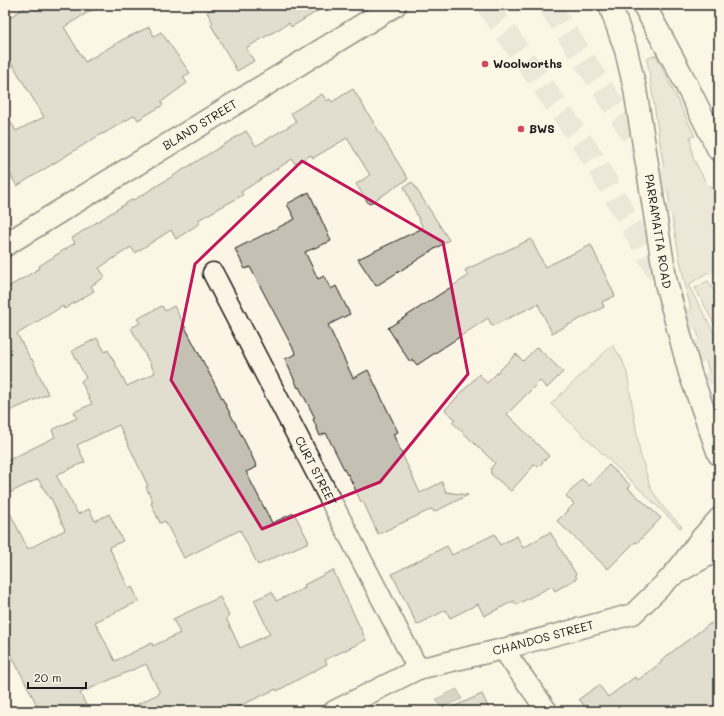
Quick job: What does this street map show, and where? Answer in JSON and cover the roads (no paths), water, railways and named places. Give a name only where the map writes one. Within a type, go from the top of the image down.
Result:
[{"type":"main road","name":"BLAND STREET","points":[[5,245],[395,5]]},
{"type":"main road","name":"PARRAMATTA ROAD","points":[[610,5],[626,50],[635,89],[666,283],[690,373],[719,454]]},
{"type":"main road","points":[[644,5],[719,150]]},
{"type":"main road","points":[[674,574],[711,553],[719,551]]},
{"type":"street","name":"CURT STREET","points":[[213,273],[418,669]]},
{"type":"street","name":"CHANDOS STREET","points":[[334,711],[418,669],[503,649],[633,614],[674,574],[701,538],[719,518]]},
{"type":"street","points":[[503,649],[546,711]]},
{"type":"tunnel","points":[[487,5],[593,158],[719,380]]},
{"type":"tunnel","points":[[549,5],[719,269]]},
{"type":"place","name":"Woolworths","points":[[485,64]]},
{"type":"place","name":"BWS","points":[[521,129]]}]
